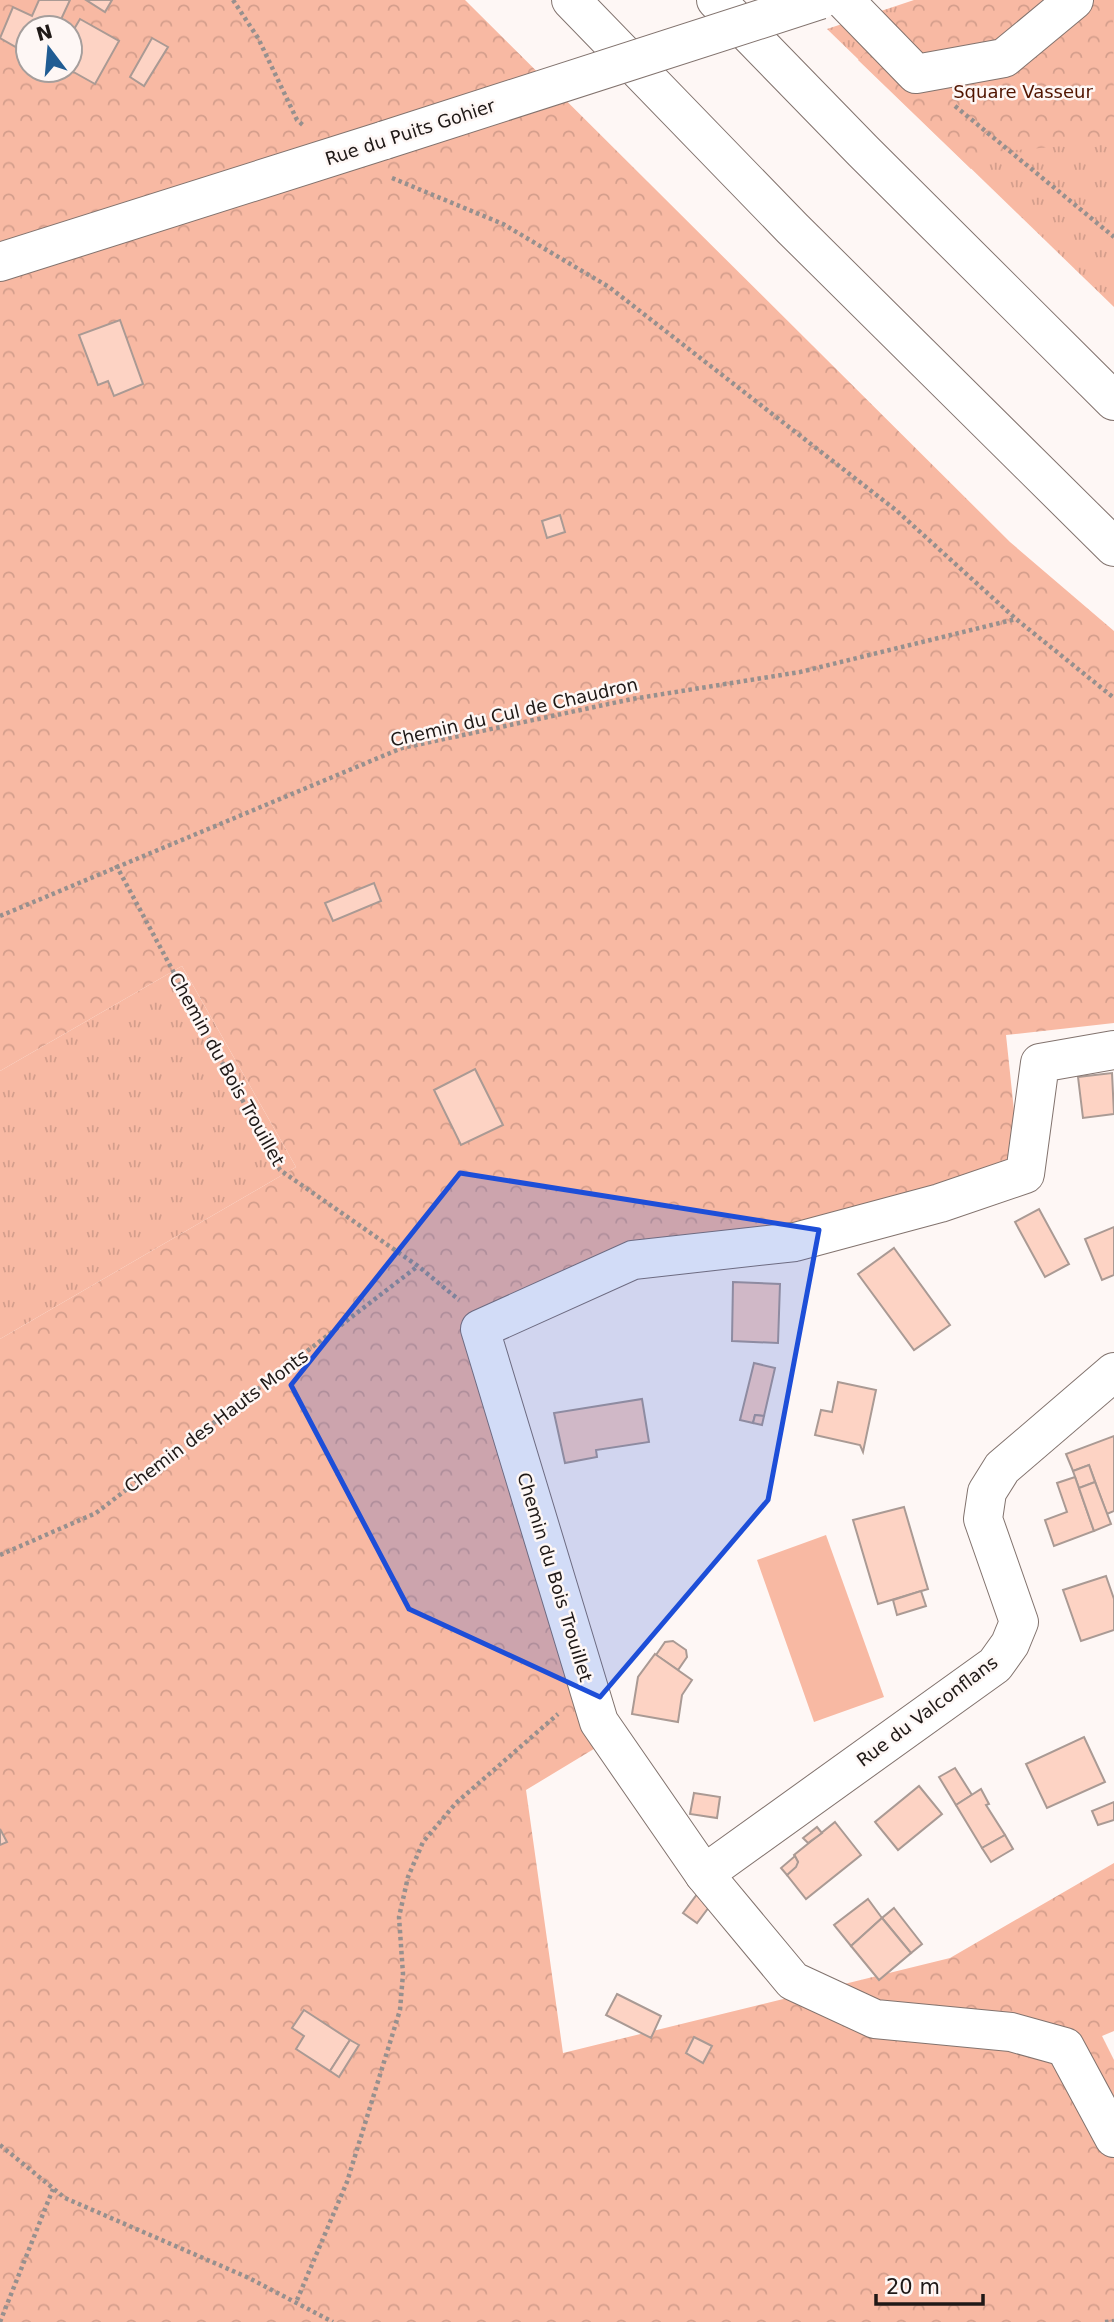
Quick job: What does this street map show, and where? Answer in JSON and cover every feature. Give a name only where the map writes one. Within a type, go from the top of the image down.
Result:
[{"type":"main road","points":[[571,0],[792,228],[1114,547]]},
{"type":"main road","points":[[716,0],[1114,401]]},
{"type":"main road","name":"Rue du Puits Gohier","points":[[0,262],[339,156],[820,0]]},
{"type":"main road","points":[[844,0],[916,74],[1004,58],[1074,0]]},
{"type":"main road","points":[[480,1329],[633,1260],[795,1242],[940,1203],[1025,1174],[1040,1063],[1114,1050]]},
{"type":"main road","name":"Chemin du Bois Trouillet","points":[[480,1329],[599,1722],[704,1874],[793,1981],[875,2019],[1011,2032],[1065,2047],[1114,2138]]},
{"type":"main road","name":"Rue du Valconflans","points":[[704,1874],[995,1665],[1010,1644],[1018,1622],[983,1519],[987,1492],[1002,1468],[1114,1371]]},
{"type":"path","points":[[233,0],[258,38],[297,120],[339,156]]},
{"type":"path","points":[[916,74],[1114,237]]},
{"type":"path","points":[[390,177],[503,224],[609,287],[897,511],[1016,619],[1114,698]]},
{"type":"path","name":"Chemin du Cul de Chaudron","points":[[0,916],[116,865],[402,748],[632,699],[800,672],[1016,619]]},
{"type":"path","name":"Chemin du Bois Trouillet","points":[[116,865],[280,1170],[418,1266],[462,1303],[480,1329]]},
{"type":"path","name":"Chemin des Hauts Monts","points":[[0,1555],[96,1513],[418,1266]]},
{"type":"path","points":[[297,2300],[347,2182],[400,2010],[403,1974],[399,1917],[408,1877],[423,1842],[456,1803],[551,1720],[589,1691]]},
{"type":"path","points":[[0,2145],[65,2198],[297,2300],[333,2322]]},
{"type":"path","points":[[0,2322],[53,2189]]},
{"type":"path","points":[[1105,2322],[1114,2321]]},
{"type":"highlighted area","points":[[460,1173],[819,1230],[768,1500],[600,1697],[409,1609],[291,1385]]},
{"type":"green space","points":[[0,0],[465,0],[1010,542],[1114,631],[1114,1023],[1006,1035],[1020,1167],[471,1327],[607,1741],[526,1790],[563,2053],[950,1958],[1114,1863],[1114,2031],[1102,2036],[1114,2060],[1114,2322],[0,2322],[0,1339],[296,1167],[182,966],[0,1071]]},
{"type":"green space","name":"Square Vasseur","points":[[914,0],[1114,0],[1114,307],[827,29]]},
{"type":"green space","name":"Square Vasseur","points":[[917,0],[1104,0],[1113,6],[1114,142],[991,152],[971,169],[858,60]]},
{"type":"green space","points":[[182,966],[296,1167],[0,1339],[0,1071]]},
{"type":"green space","points":[[826,1535],[884,1697],[814,1722],[757,1560]]},
{"type":"building","points":[[39,0],[70,0],[64,14],[33,14]]},
{"type":"building","points":[[86,0],[112,0],[105,12]]},
{"type":"building","points":[[13,7],[28,14],[14,14],[14,46],[0,38]]},
{"type":"building","points":[[84,21],[119,41],[95,84],[84,78]]},
{"type":"building","points":[[152,38],[168,47],[144,86],[130,77]]},
{"type":"building","points":[[120,320],[143,384],[114,396],[108,381],[98,385],[79,335]]},
{"type":"building","points":[[560,515],[565,532],[547,538],[542,521]]},
{"type":"building","points":[[374,883],[381,901],[333,921],[325,903]]},
{"type":"building","points":[[475,1069],[503,1125],[461,1145],[434,1090]]},
{"type":"building","points":[[1112,1073],[1114,1114],[1083,1118],[1078,1077]]},
{"type":"building","points":[[1039,1209],[1069,1264],[1045,1277],[1015,1222]]},
{"type":"building","points":[[1114,1227],[1114,1275],[1102,1280],[1085,1239]]},
{"type":"building","points":[[894,1248],[950,1325],[914,1350],[858,1274]]},
{"type":"building","points":[[733,1282],[780,1284],[778,1343],[732,1341]]},
{"type":"building","points":[[754,1363],[775,1368],[764,1416],[755,1415],[753,1423],[740,1420]]},
{"type":"building","points":[[838,1382],[876,1390],[863,1452],[860,1445],[815,1435],[821,1410],[832,1412]]},
{"type":"building","points":[[642,1399],[649,1442],[596,1450],[597,1457],[565,1463],[554,1413]]},
{"type":"building","points":[[755,1415],[764,1416],[762,1425],[753,1423]]},
{"type":"building","points":[[1114,1436],[1114,1511],[1107,1514],[1089,1465],[1073,1471],[1066,1454]]},
{"type":"building","points":[[1089,1465],[1095,1482],[1079,1488],[1073,1471]]},
{"type":"building","points":[[1075,1477],[1094,1531],[1054,1546],[1045,1520],[1067,1512],[1057,1483]]},
{"type":"building","points":[[1095,1482],[1111,1524],[1094,1531],[1079,1488]]},
{"type":"building","points":[[904,1507],[928,1589],[878,1604],[853,1520]]},
{"type":"building","points":[[1106,1576],[1114,1599],[1114,1630],[1081,1641],[1063,1590]]},
{"type":"building","points":[[921,1591],[926,1606],[897,1615],[893,1600]]},
{"type":"building","points":[[673,1641],[686,1650],[687,1657],[678,1670],[656,1655],[665,1642]]},
{"type":"building","points":[[655,1654],[692,1680],[682,1695],[678,1722],[632,1714],[638,1677]]},
{"type":"building","points":[[1084,1737],[1105,1782],[1047,1808],[1026,1764]]},
{"type":"building","points":[[955,1768],[972,1795],[956,1805],[939,1777]]},
{"type":"building","points":[[919,1786],[942,1814],[898,1850],[875,1822]]},
{"type":"building","points":[[981,1789],[989,1804],[986,1805],[1005,1835],[982,1848],[956,1805]]},
{"type":"building","points":[[694,1793],[720,1797],[717,1818],[690,1814]]},
{"type":"building","points":[[1114,1802],[1114,1820],[1098,1825],[1092,1811]]},
{"type":"building","points":[[835,1822],[861,1855],[806,1899],[787,1875],[798,1862],[794,1855]]},
{"type":"building","points":[[817,1827],[822,1833],[808,1843],[803,1838]]},
{"type":"building","points":[[0,1829],[7,1842],[0,1845]]},
{"type":"building","points":[[1005,1835],[1013,1849],[991,1862],[982,1848]]},
{"type":"building","points":[[795,1856],[798,1862],[796,1867],[787,1875],[781,1868]]},
{"type":"building","points":[[701,1889],[715,1899],[697,1923],[683,1913]]},
{"type":"building","points":[[868,1899],[882,1918],[851,1946],[834,1925]]},
{"type":"building","points":[[894,1908],[922,1944],[911,1953],[882,1918]]},
{"type":"building","points":[[882,1918],[911,1953],[879,1980],[851,1946]]},
{"type":"building","points":[[617,1994],[661,2016],[651,2038],[606,2015]]},
{"type":"building","points":[[304,2010],[350,2040],[330,2071],[296,2049],[304,2036],[292,2028]]},
{"type":"building","points":[[694,2037],[712,2046],[703,2063],[686,2053]]},
{"type":"building","points":[[350,2040],[359,2045],[339,2077],[330,2071]]}]
